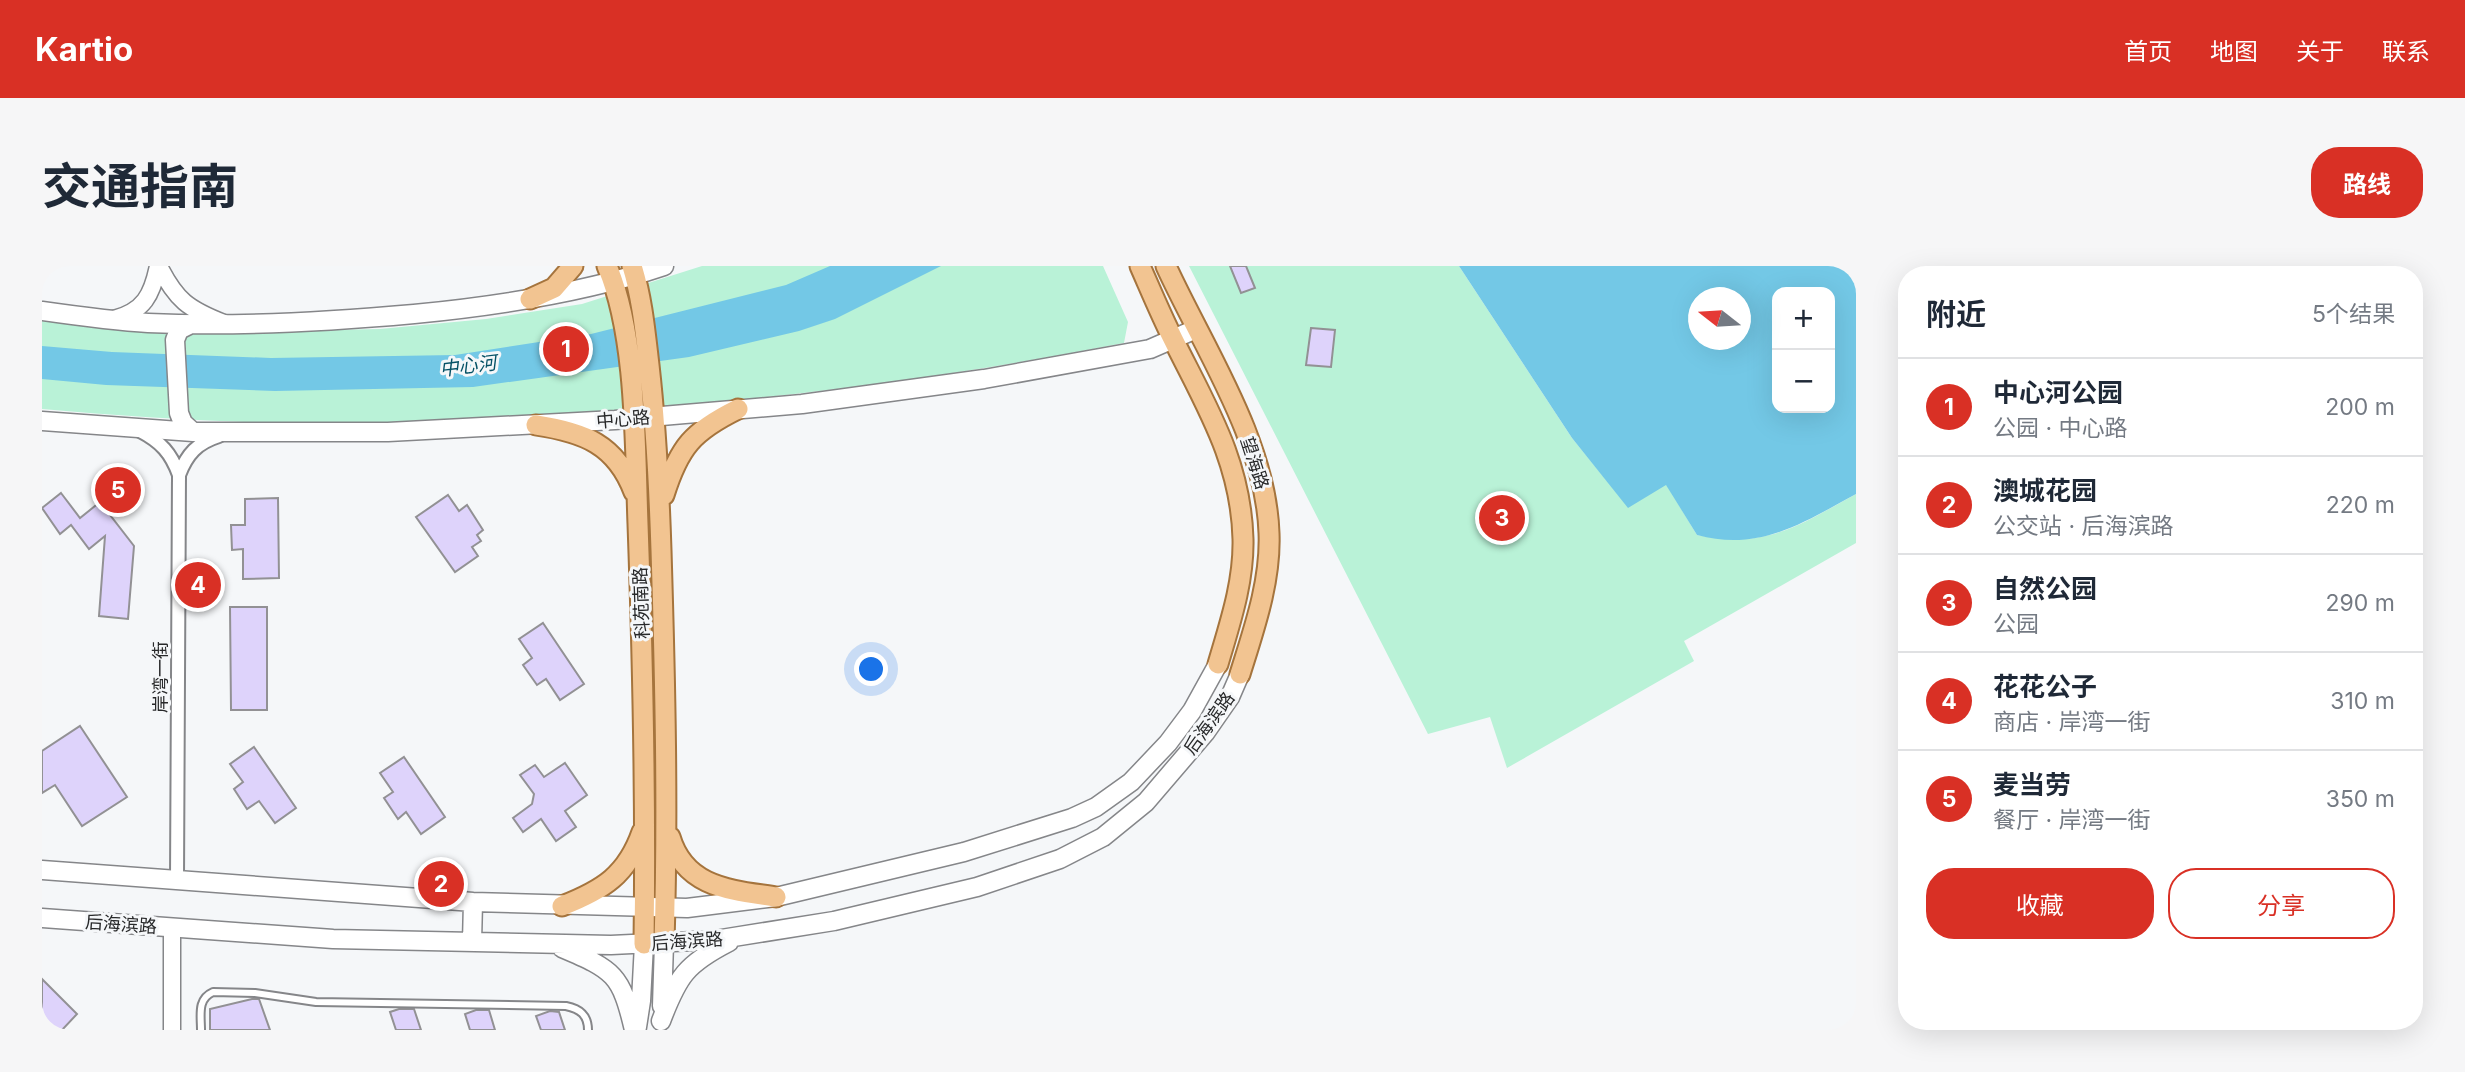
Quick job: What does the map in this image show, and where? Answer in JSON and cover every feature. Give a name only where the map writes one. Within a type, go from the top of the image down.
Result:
[{"type":"main road","points":[[530,299],[554,288],[573,266]]},
{"type":"main road","points":[[42,311],[111,320],[191,324],[390,316],[530,299],[611,274],[664,266]]},
{"type":"main road","name":"望海路","points":[[1140,266],[1173,340],[1215,421],[1239,490],[1243,540],[1241,574],[1233,615],[1218,664]]},
{"type":"main road","name":"望海路","points":[[1166,266],[1237,410],[1266,495],[1269,536],[1264,586],[1241,674]]},
{"type":"main road","name":"科苑南路","points":[[633,271],[641,300],[652,388],[660,509],[667,719],[664,943]]},
{"type":"main road","name":"科苑南路","points":[[611,274],[620,305],[634,418],[645,721],[644,944]]},
{"type":"main road","points":[[148,323],[170,340]]},
{"type":"main road","points":[[191,324],[179,330],[170,340],[174,413],[192,432]]},
{"type":"main road","name":"中心路","points":[[42,421],[192,432],[388,432],[634,418],[802,404],[984,379],[1150,349],[1196,329]]},
{"type":"main road","points":[[660,509],[672,470],[686,443],[706,425],[738,409]]},
{"type":"main road","points":[[155,429],[174,413]]},
{"type":"main road","points":[[536,425],[576,432],[606,449],[629,479],[637,503]]},
{"type":"main road","name":"后海滨路","points":[[42,870],[473,902],[562,906],[699,907],[776,897],[964,852],[1072,818],[1096,807],[1131,782],[1168,743],[1192,711],[1218,664]]},
{"type":"main road","name":"后海滨路","points":[[42,918],[333,939],[552,944],[664,943],[740,936],[834,921],[977,887],[1060,859],[1103,837],[1146,802],[1205,733],[1230,697],[1241,674]]},
{"type":"main road","points":[[562,906],[600,888],[620,872],[634,852],[646,821]]},
{"type":"main road","points":[[667,828],[678,858],[693,875],[719,887],[776,897]]},
{"type":"main road","points":[[472,942],[473,902]]},
{"type":"main road","points":[[661,1025],[677,982],[688,968],[698,958],[740,936]]},
{"type":"main road","points":[[661,1025],[664,943]]},
{"type":"main road","points":[[552,944],[603,968],[619,982],[635,1030]]},
{"type":"main road","points":[[635,1030],[644,944]]},
{"type":"street","points":[[111,320],[137,310],[145,301],[158,266]]},
{"type":"street","points":[[158,266],[181,301],[226,324]]},
{"type":"street","points":[[134,428],[164,447],[179,475]]},
{"type":"street","points":[[179,475],[184,460],[192,450],[204,441],[231,432]]},
{"type":"street","name":"岸湾一街","points":[[177,880],[179,475]]},
{"type":"street","points":[[172,927],[172,1030]]},
{"type":"lane","points":[[201,1030],[201,1004],[207,994],[213,992],[255,993],[316,1002],[566,1006],[584,1015],[588,1030]]},
{"type":"green space","points":[[702,266],[1103,266],[1128,322],[1124,343],[1050,357],[900,381],[674,406],[348,424],[195,420],[42,409],[42,321],[132,329],[380,329],[486,319],[582,304]]},
{"type":"green space","points":[[1189,266],[1459,266],[1572,438],[1628,507],[1666,484],[1697,535],[1743,539],[1781,532],[1856,494],[1856,543],[1684,641],[1694,661],[1507,768],[1490,717],[1428,734]]},
{"type":"water","name":"中心河","points":[[830,266],[941,266],[835,319],[799,331],[689,357],[473,387],[275,391],[106,385],[42,379],[42,346],[112,352],[271,358],[455,355],[591,334],[786,285]]},
{"type":"water","points":[[1459,266],[1856,266],[1856,494],[1780,532],[1741,540],[1697,535],[1666,485],[1628,508],[1572,438]]},
{"type":"building","points":[[1230,266],[1246,266],[1255,288],[1241,293]]},
{"type":"building","points":[[1311,328],[1335,330],[1331,367],[1306,365]]},
{"type":"building","points":[[61,493],[80,518],[100,502],[134,546],[128,619],[99,616],[105,536],[89,549],[71,525],[60,534],[42,508]]},
{"type":"building","points":[[448,495],[459,511],[467,505],[483,530],[477,535],[481,541],[472,547],[478,556],[455,572],[416,517]]},
{"type":"building","points":[[278,498],[279,578],[243,579],[243,549],[232,550],[231,525],[245,525],[245,499]]},
{"type":"building","points":[[230,607],[267,607],[267,710],[231,710]]},
{"type":"building","points":[[543,623],[584,684],[560,700],[546,679],[537,685],[523,665],[532,658],[519,639]]},
{"type":"building","points":[[80,726],[127,797],[82,826],[55,785],[42,793],[42,751]]},
{"type":"building","points":[[254,747],[296,808],[275,823],[259,801],[247,809],[234,789],[243,782],[230,764]]},
{"type":"building","points":[[404,757],[445,817],[421,834],[406,812],[398,819],[384,798],[393,792],[380,773]]},
{"type":"building","points":[[565,763],[587,795],[565,811],[576,827],[556,841],[541,819],[523,832],[513,818],[532,804],[534,794],[520,775],[535,765],[544,777]]},
{"type":"building","points":[[42,979],[77,1014],[62,1030],[42,1030]]},
{"type":"building","points":[[259,999],[270,1030],[210,1030],[210,1009]]},
{"type":"building","points":[[414,1009],[421,1030],[396,1030],[390,1012]]},
{"type":"building","points":[[476,1010],[489,1010],[495,1030],[470,1030],[465,1014]]},
{"type":"building","points":[[550,1011],[559,1012],[565,1030],[541,1030],[536,1016]]},
{"type":"place","name":"中心河公园","points":[[566,349]]},
{"type":"place","name":"麦当劳","points":[[118,490]]},
{"type":"place","name":"自然公园","points":[[1502,518]]},
{"type":"place","name":"花花公子","points":[[198,585]]},
{"type":"place","name":"澳城花园","points":[[441,884]]}]
